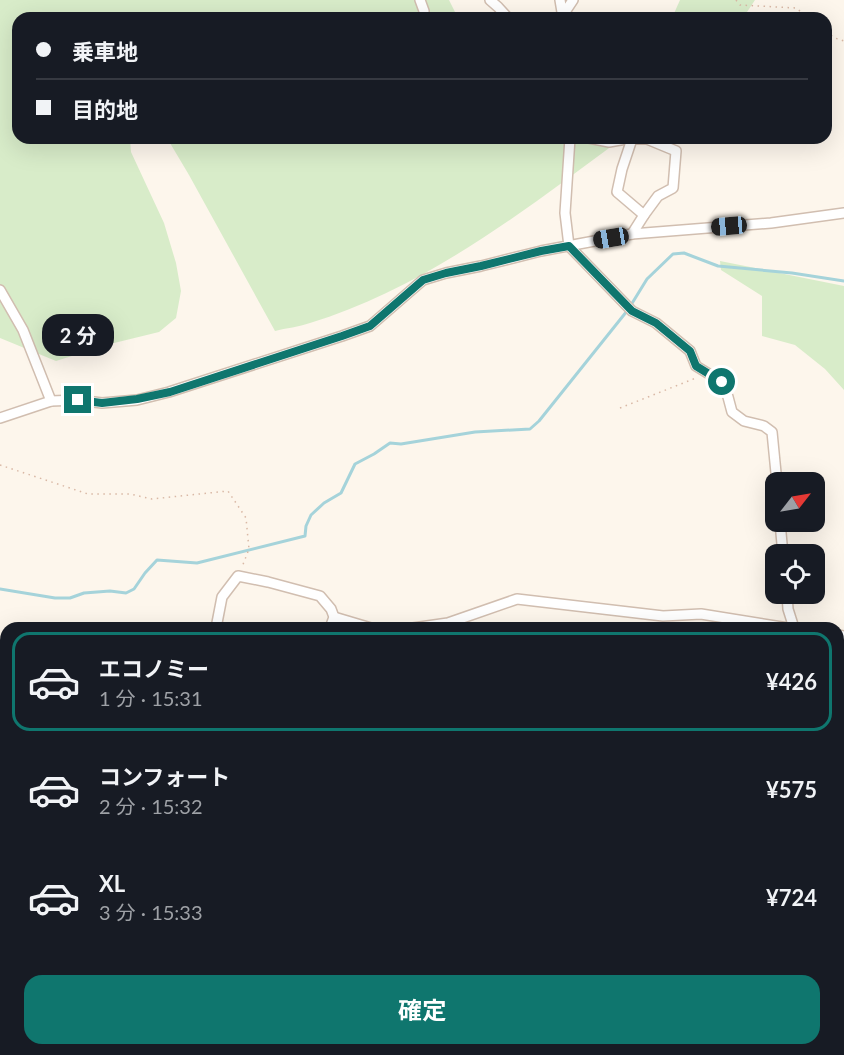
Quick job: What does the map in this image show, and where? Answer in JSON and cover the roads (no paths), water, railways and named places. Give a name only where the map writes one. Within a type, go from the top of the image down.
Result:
[{"type":"street","points":[[420,0],[424,11]]},
{"type":"street","points":[[490,0],[502,3]]},
{"type":"street","points":[[569,144],[565,213],[569,246],[632,311],[656,323],[690,351],[696,366],[722,382],[732,412],[744,421],[764,426],[772,432],[776,472]]},
{"type":"street","points":[[631,144],[617,192],[644,215]]},
{"type":"street","points":[[632,234],[658,196],[673,188],[676,151],[659,144]]},
{"type":"street","points":[[0,418],[51,401],[78,400],[102,403],[170,392],[370,326],[423,280],[446,273],[541,251],[632,234],[844,213]]},
{"type":"street","points":[[0,290],[23,330],[51,401]]},
{"type":"street","points":[[217,622],[222,597],[238,576],[320,596],[331,609],[334,617],[332,622]]},
{"type":"street","points":[[451,622],[517,599],[663,616],[701,614],[751,622]]},
{"type":"street","points":[[788,604],[792,622]]},
{"type":"street","points":[[334,617],[351,622]]},
{"type":"waterway","points":[[631,305],[647,279],[673,254],[684,253],[718,266],[844,281]]},
{"type":"waterway","points":[[0,589],[55,598],[70,598],[84,593],[110,591],[126,593],[134,589],[157,560],[197,563],[305,536],[311,515],[324,503],[341,493],[355,464],[390,443],[401,444],[475,432],[530,429],[539,421],[627,311]]}]
